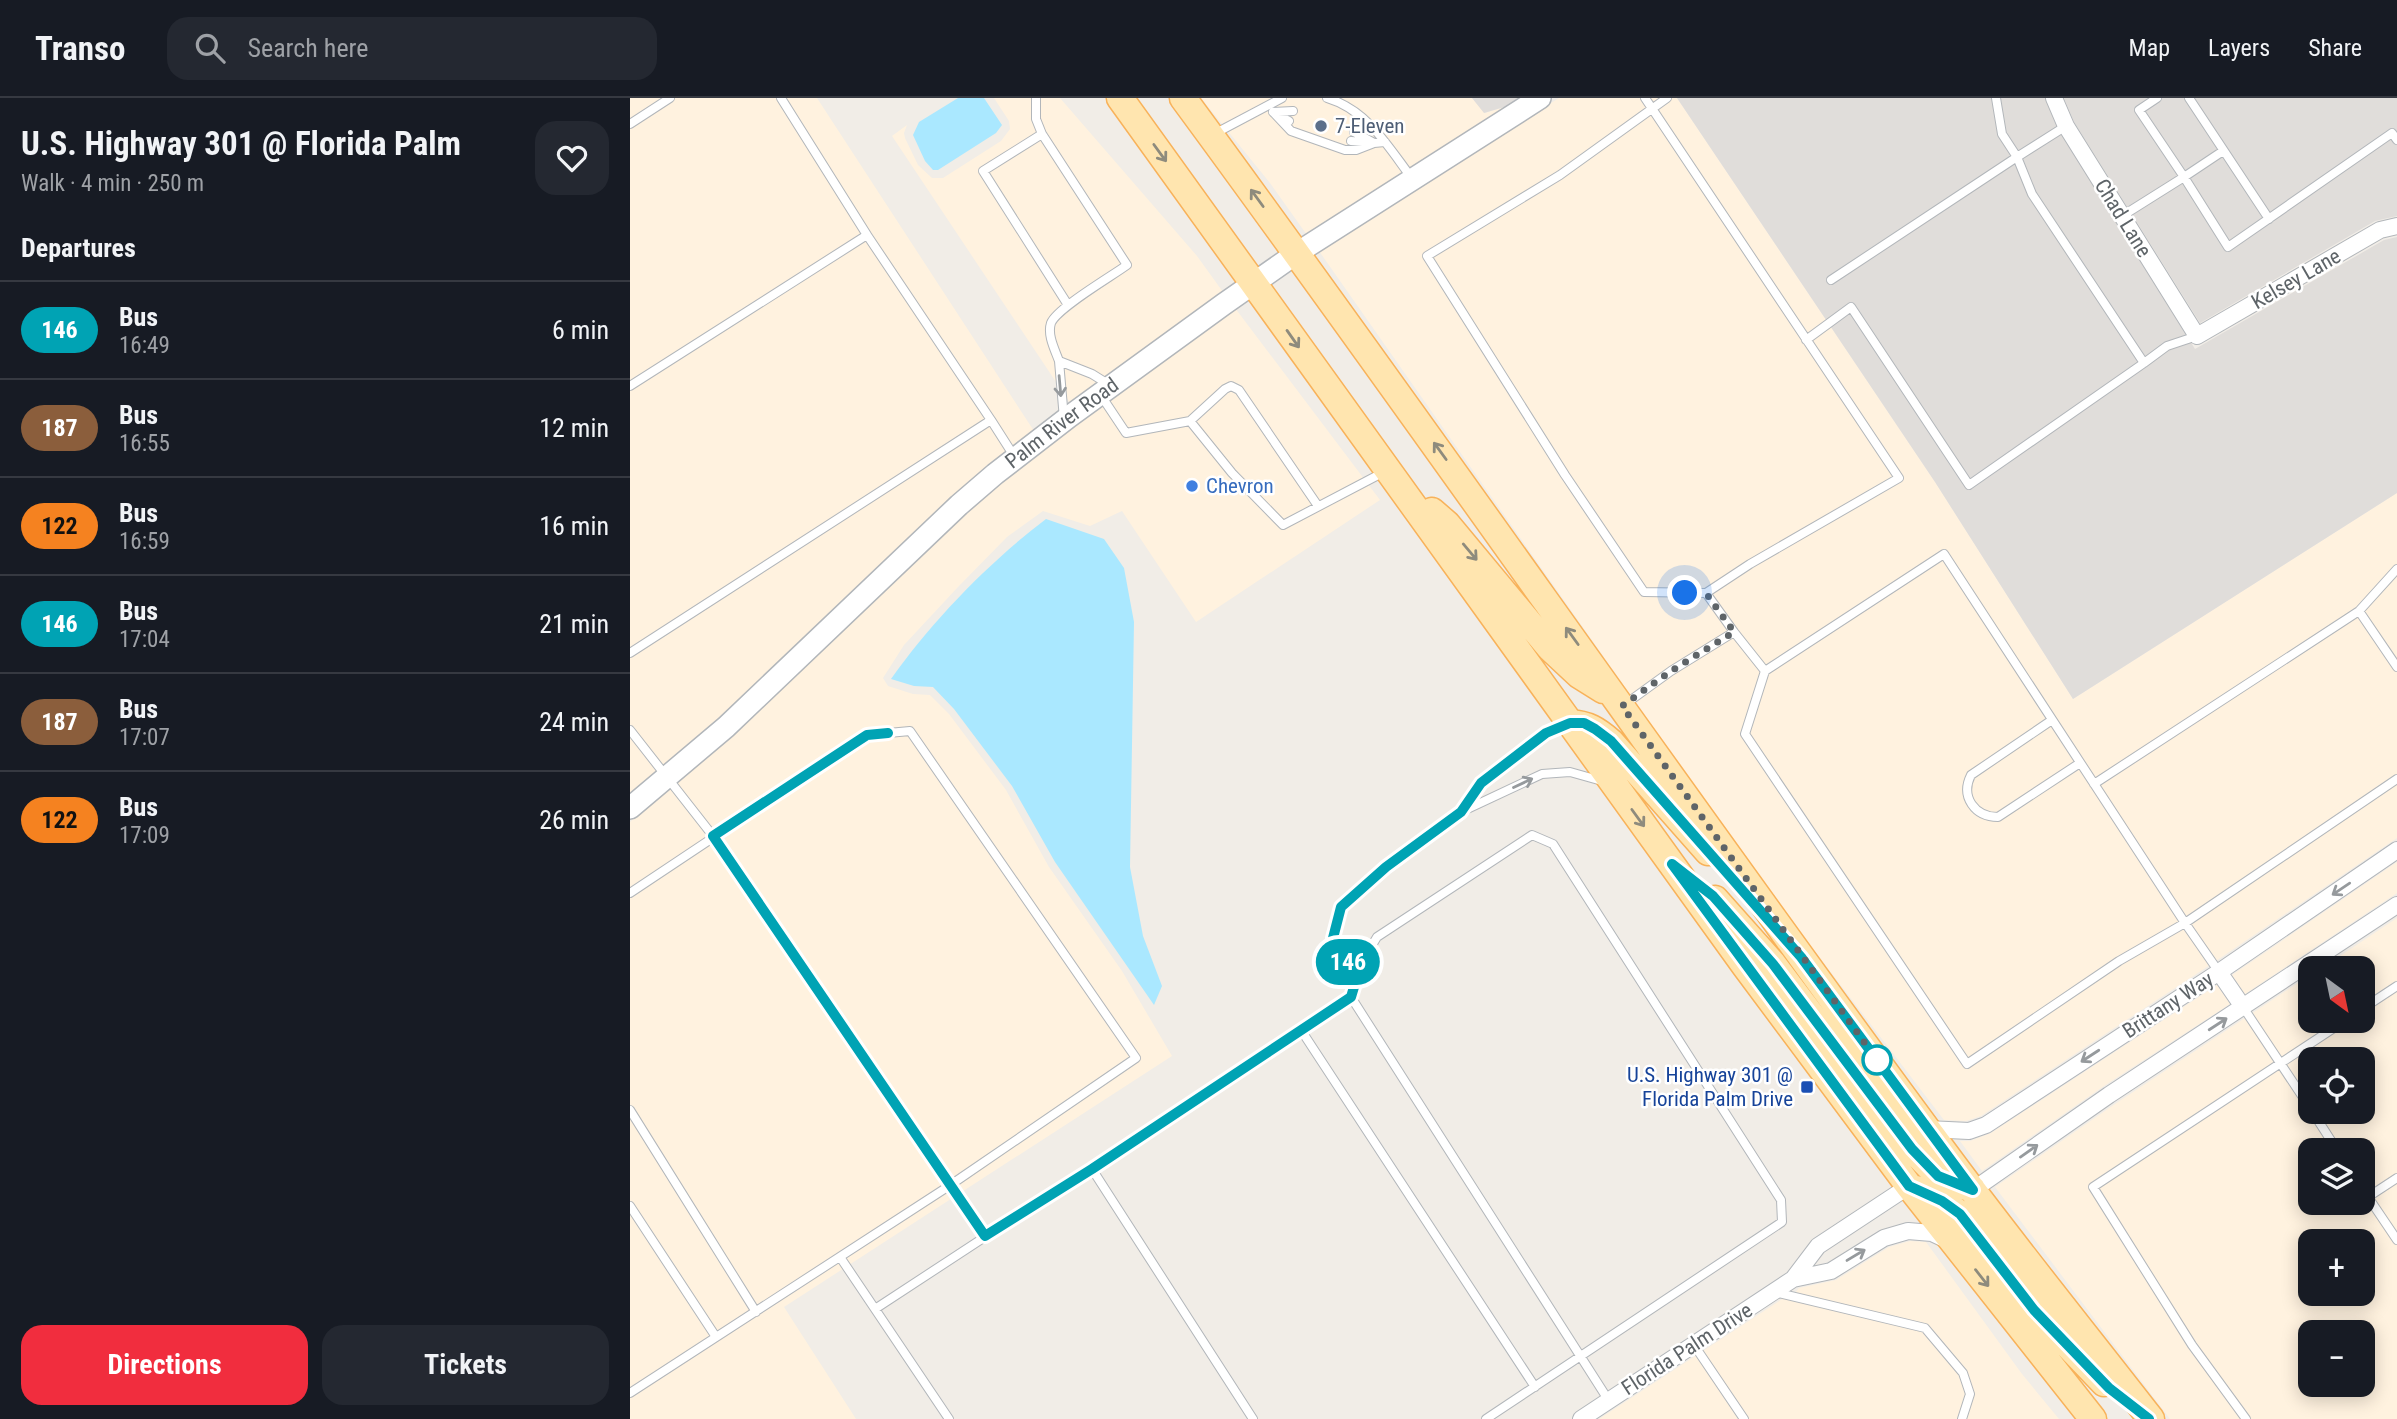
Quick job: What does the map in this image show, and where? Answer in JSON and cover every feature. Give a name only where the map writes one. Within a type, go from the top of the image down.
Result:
[{"type":"main road","points":[[1120,98],[1613,785],[1909,1186],[2093,1419]]},
{"type":"main road","points":[[1184,98],[1801,957],[1973,1190],[2150,1419]]},
{"type":"main road","points":[[1387,471],[1447,524],[1550,648],[1579,675],[1618,701]]},
{"type":"main road","points":[[1570,723],[1584,723],[1611,741],[1801,957]]},
{"type":"main road","points":[[1672,864],[1713,896],[1773,964],[1912,1149],[1938,1176],[1973,1190]]},
{"type":"main road","points":[[1909,1186],[1942,1201],[1960,1214],[2034,1310],[2109,1388],[2150,1419]]},
{"type":"street","name":"Palm River Road","points":[[630,808],[726,727],[959,505],[1016,458],[1105,390],[1297,253],[1541,98]]},
{"type":"street","name":"Chad Lane","points":[[2054,98],[2066,126],[2197,336]]},
{"type":"street","name":"Kelsey Lane","points":[[2197,336],[2380,230],[2397,226]]},
{"type":"street","name":"Brittany Way","points":[[1927,1129],[1969,1130],[1986,1125],[2219,972],[2397,850]]},
{"type":"street","name":"Brittany Way","points":[[1973,1190],[2109,1095],[2397,905]]},
{"type":"street","points":[[2219,972],[2243,1007]]},
{"type":"street","name":"Florida Palm Drive","points":[[1581,1419],[1793,1279],[1818,1246],[1909,1186]]},
{"type":"street","name":"Florida Palm Drive","points":[[1793,1279],[1830,1271],[1884,1238],[1908,1231],[1932,1233],[1954,1243]]},
{"type":"lane","points":[[630,124],[670,98]]},
{"type":"lane","points":[[781,98],[867,235],[1016,458]]},
{"type":"lane","points":[[1036,98],[1036,119],[1042,134],[1128,265],[1068,305],[1051,323],[1051,338],[1059,361],[1064,421]]},
{"type":"lane","points":[[1211,136],[1282,98]]},
{"type":"lane","points":[[1327,98],[1339,102],[1369,121],[1413,179]]},
{"type":"lane","points":[[1645,98],[1651,108],[1806,340],[1899,478],[1706,593],[1644,592],[1565,475],[1427,257],[1559,176],[1651,108],[1667,98]]},
{"type":"lane","points":[[1996,98],[2002,134],[2017,157],[2032,194],[2144,363]]},
{"type":"lane","points":[[2157,98],[2139,110],[2228,247],[2392,133],[2397,139]]},
{"type":"lane","points":[[2189,98],[2269,219]]},
{"type":"lane","points":[[1265,106],[1289,121]]},
{"type":"lane","points":[[1273,112],[1293,111]]},
{"type":"lane","points":[[1273,112],[1291,131],[1345,150],[1356,150],[1374,143]]},
{"type":"lane","points":[[1831,280],[2066,126]]},
{"type":"lane","points":[[1354,132],[1374,143]]},
{"type":"lane","points":[[1042,134],[983,171],[1068,305]]},
{"type":"lane","points":[[1351,141],[1385,142]]},
{"type":"lane","points":[[2122,216],[2223,151]]},
{"type":"lane","points":[[630,386],[867,235]]},
{"type":"lane","points":[[1806,340],[1851,307],[1969,485],[2167,346],[2197,336]]},
{"type":"lane","points":[[1059,361],[1091,374],[1105,390],[1126,433],[1190,421],[1225,389],[1231,386],[1239,390],[1318,506]]},
{"type":"lane","points":[[630,653],[991,420]]},
{"type":"lane","points":[[1190,421],[1231,473],[1283,525],[1387,471]]},
{"type":"lane","points":[[2219,972],[2185,923],[2080,764],[1944,554],[1765,670],[1745,734],[1967,1064],[2119,961],[2185,923],[2397,779]]},
{"type":"lane","points":[[2094,784],[2359,611],[2396,572]]},
{"type":"lane","points":[[1706,593],[1765,670]]},
{"type":"lane","points":[[2359,611],[2397,667]]},
{"type":"lane","points":[[1618,701],[1734,632]]},
{"type":"lane","points":[[2052,720],[1971,775],[1966,785],[1967,795],[1976,809],[1986,817],[1998,817],[2080,764]]},
{"type":"lane","points":[[1461,812],[1481,783],[1546,733],[1570,723]]},
{"type":"lane","points":[[630,730],[713,836],[985,1236]]},
{"type":"lane","points":[[630,893],[867,735],[910,731],[1136,1058],[950,1186],[630,1393]]},
{"type":"lane","points":[[1357,977],[1333,938],[1341,907],[1386,867],[1461,812],[1542,774],[1570,772],[1613,785]]},
{"type":"lane","points":[[875,1309],[1351,997],[1362,961],[1377,937],[1532,835],[1553,844],[1781,1200],[1782,1223],[1486,1419]]},
{"type":"lane","points":[[2375,1000],[2397,986]]},
{"type":"lane","points":[[1351,997],[1609,1401]]},
{"type":"lane","points":[[2243,1007],[2298,1090]]},
{"type":"lane","points":[[1301,1030],[1535,1387]]},
{"type":"lane","points":[[2246,1419],[2192,1345],[2093,1187],[2326,1033]]},
{"type":"lane","points":[[630,1110],[756,1312]]},
{"type":"lane","points":[[1092,1169],[1253,1419]]},
{"type":"lane","points":[[2375,1192],[2397,1178]]},
{"type":"lane","points":[[630,1206],[716,1337]]},
{"type":"lane","points":[[2375,1207],[2397,1240]]},
{"type":"lane","points":[[840,1257],[949,1419]]},
{"type":"lane","points":[[1774,1292],[1925,1328],[1963,1373],[1970,1394],[1962,1419]]},
{"type":"lane","points":[[1694,1345],[1744,1419]]},
{"type":"shaded area","points":[[630,98],[817,98],[1034,431],[952,497],[719,720],[630,795]]},
{"type":"shaded area","points":[[994,98],[1060,98],[1197,256],[1223,292],[1070,403],[892,136],[907,125],[905,138],[918,165],[932,178],[943,178],[1001,141],[1010,129],[1009,121]]},
{"type":"shaded area","points":[[1201,98],[1472,98],[1485,113],[1511,105],[1307,235],[1270,183]]},
{"type":"shaded area","points":[[1472,98],[1521,98],[1511,105],[1484,113]]},
{"type":"shaded area","points":[[1559,98],[1677,98],[1935,482],[2073,699],[2397,493],[2397,838],[1981,1116],[1966,1121],[1944,1120],[1761,881],[1319,251]]},
{"type":"shaded area","points":[[1677,98],[2045,98],[2058,129],[2195,349],[2384,240],[2397,237],[2397,493],[2073,699],[1935,482]]},
{"type":"shaded area","points":[[2064,98],[2397,98],[2397,216],[2375,221],[2200,323],[2074,122]]},
{"type":"shaded area","points":[[1235,308],[1380,500],[1196,622],[1122,511],[1090,526],[1043,511],[1007,537],[958,587],[904,645],[883,678],[888,686],[913,694],[930,695],[949,714],[1006,790],[1049,867],[1122,971],[1172,1056],[784,1307],[856,1419],[630,1419],[630,822],[732,735],[1001,482]]},
{"type":"shaded area","points":[[2397,862],[2397,893],[2302,956],[2298,956],[2298,959],[2245,994],[2232,975]]},
{"type":"shaded area","points":[[2397,918],[2397,1419],[2170,1419],[1995,1187],[2298,983],[2298,1033],[2375,1033],[2375,956],[2340,956]]},
{"type":"shaded area","points":[[2217,985],[2230,1004],[2104,1086],[1982,1171],[1960,1141],[1970,1141],[1991,1133]]},
{"type":"shaded area","points":[[1910,1241],[1926,1242],[2022,1374],[2059,1419],[1599,1419],[1799,1288],[1836,1280],[1889,1247]]},
{"type":"water","points":[[958,98],[984,98],[1002,125],[996,133],[938,170],[933,170],[925,161],[913,135],[919,122]]},
{"type":"water","points":[[1046,519],[1104,539],[1124,568],[1134,622],[1130,867],[1143,936],[1162,986],[1154,1005],[1055,862],[1012,786],[954,709],[933,687],[914,686],[891,679],[962,593]]},
{"type":"bus line","name":"146","points":[[888,733],[867,735],[713,836],[985,1236],[1092,1169],[1351,997],[1357,977],[1333,938],[1341,907],[1386,867],[1461,812],[1481,783],[1546,733],[1570,723],[1584,723],[1611,741],[1801,957],[1973,1190],[1938,1176],[1912,1149],[1773,964],[1713,896],[1672,864],[1909,1186],[1942,1201],[1960,1214],[2034,1310],[2109,1388],[2149,1419]]},
{"type":"place","name":"7-Eleven","points":[[1321,126]]},
{"type":"place","name":"Chevron","points":[[1192,486]]},
{"type":"place","name":"U.S. Highway 301 @ Florida Palm Drive","points":[[1807,1087]]},
{"type":"route","points":[[1685,593],[1706,593],[1734,632],[1671,671],[1622,706],[1880,1064],[1877,1060]]}]
